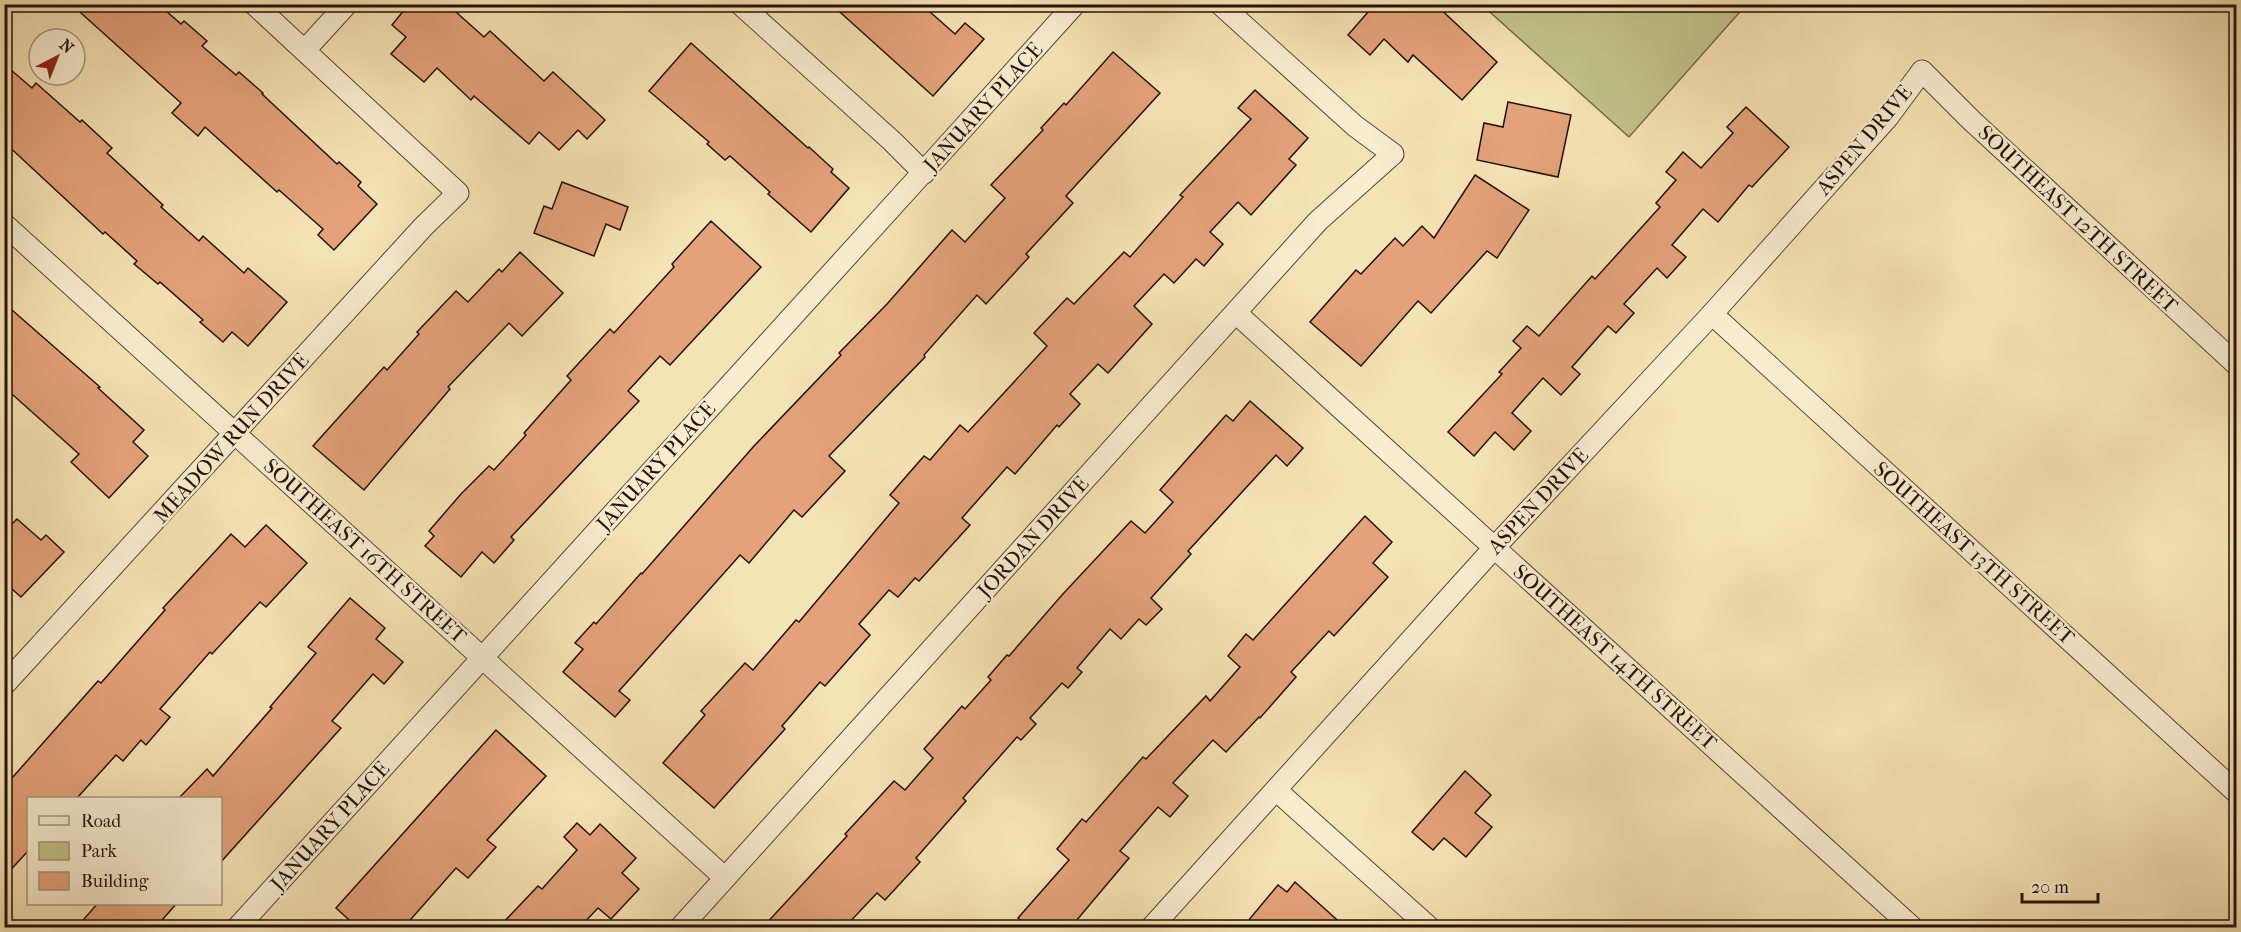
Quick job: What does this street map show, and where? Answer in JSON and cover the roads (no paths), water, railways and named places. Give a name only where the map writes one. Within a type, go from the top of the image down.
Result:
[{"type":"street","points":[[254,4],[305,50],[347,4]]},
{"type":"street","points":[[740,4],[892,141],[924,173]]},
{"type":"street","name":"JANUARY PLACE","points":[[237,927],[924,173],[1075,4]]},
{"type":"street","name":"JORDAN DRIVE","points":[[680,927],[1318,221],[1393,154],[1355,126],[1220,4]]},
{"type":"street","name":"MEADOW RUN DRIVE","points":[[8,674],[235,434],[424,226],[458,193],[305,50]]},
{"type":"street","name":"ASPEN DRIVE","points":[[1151,927],[1494,548],[1712,314],[1888,117],[1922,70]]},
{"type":"street","name":"SOUTHEAST 12TH STREET","points":[[1922,70],[1971,120],[2236,364]]},
{"type":"street","name":"SOUTHEAST 16TH STREET","points":[[4,224],[725,878]]},
{"type":"street","name":"SOUTHEAST 14TH STREET","points":[[1236,314],[1913,927]]},
{"type":"street","name":"SOUTHEAST 13TH STREET","points":[[1712,314],[2236,792]]},
{"type":"street","points":[[1276,790],[1430,927]]}]
